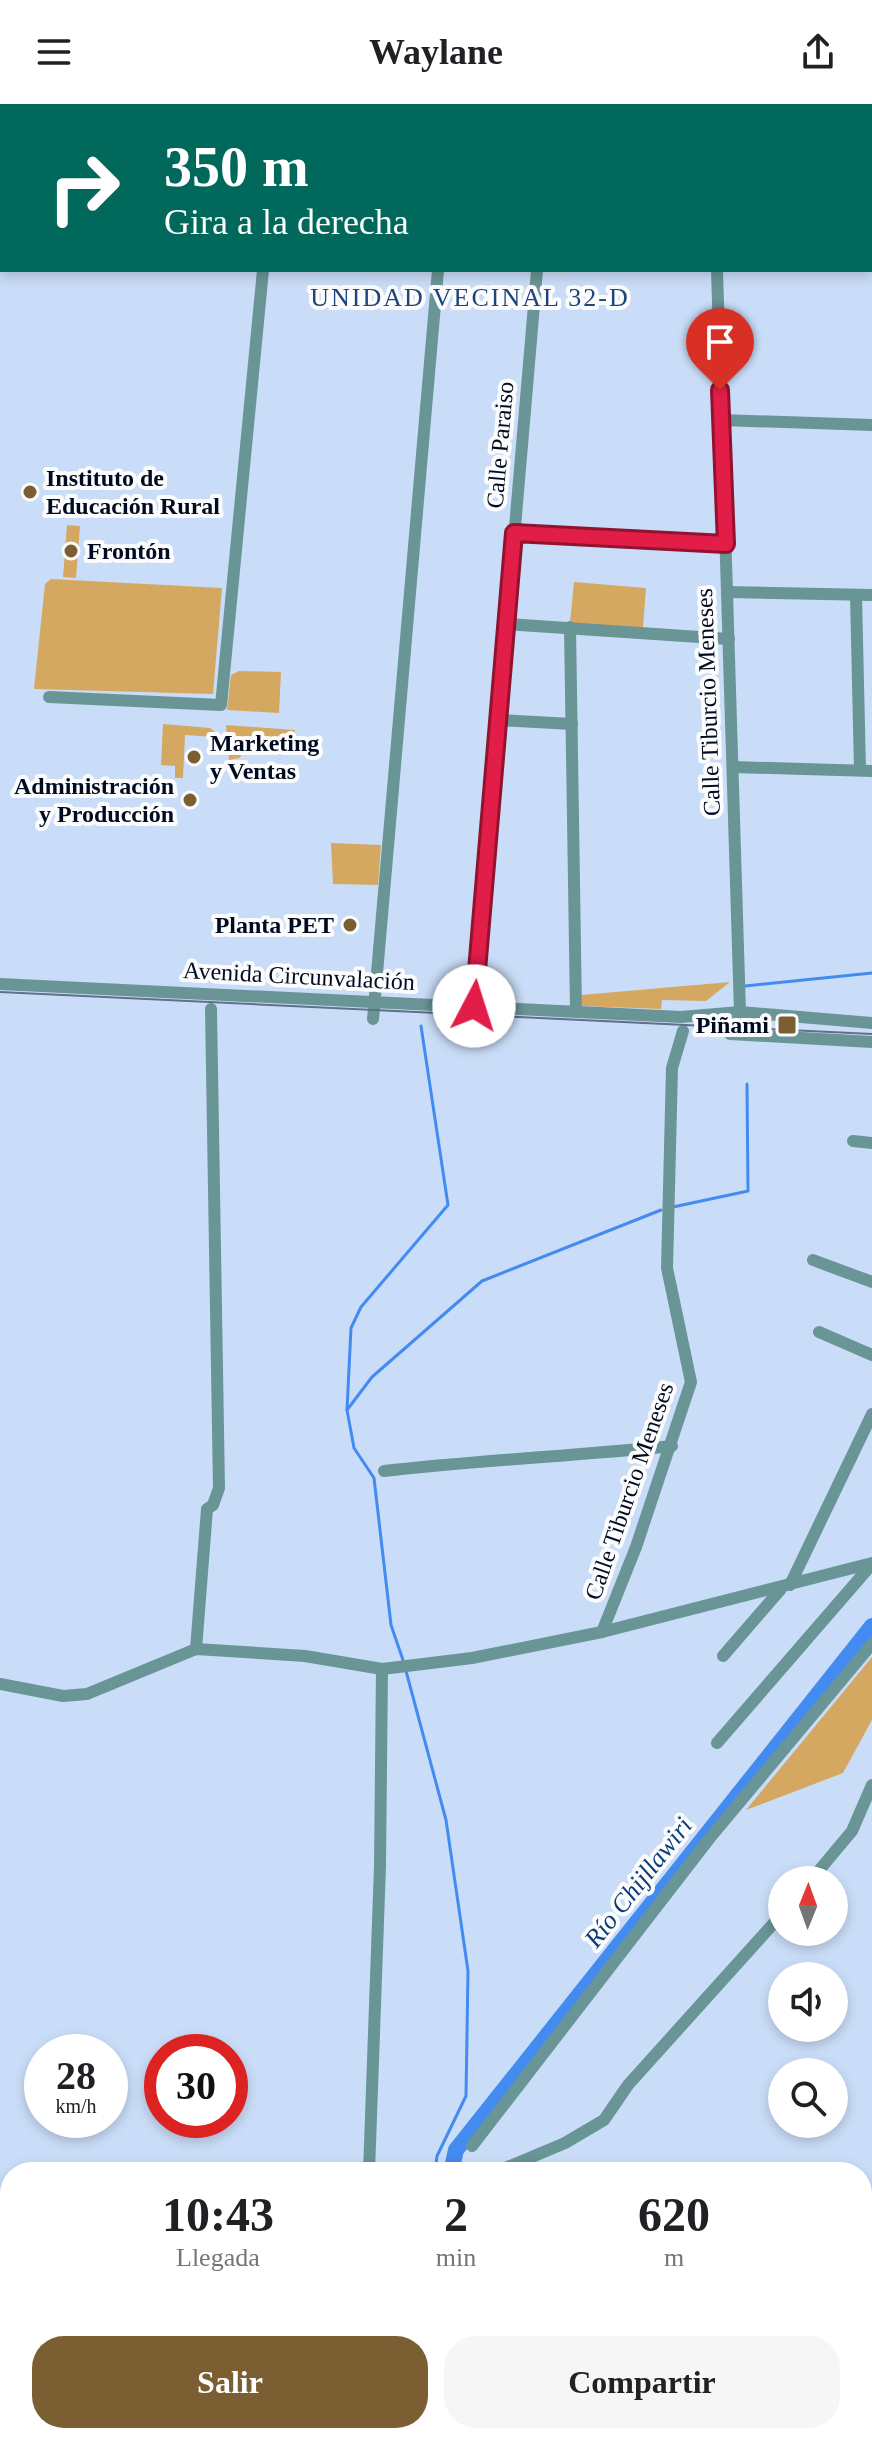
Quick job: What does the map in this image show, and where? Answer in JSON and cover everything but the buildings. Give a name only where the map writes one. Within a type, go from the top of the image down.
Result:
[{"type":"street","points":[[49,697],[221,705],[263,272]]},
{"type":"street","points":[[373,1019],[438,272]]},
{"type":"street","name":"Calle Paraiso","points":[[474,1006],[537,272]]},
{"type":"street","name":"Calle Tiburcio Meneses","points":[[717,272],[740,1012],[730,1034],[872,1042]]},
{"type":"street","points":[[721,420],[872,425]]},
{"type":"street","points":[[514,533],[726,544]]},
{"type":"street","points":[[727,592],[872,595]]},
{"type":"street","points":[[733,767],[866,771],[856,595]]},
{"type":"street","points":[[506,624],[729,639]]},
{"type":"street","points":[[570,627],[576,1010]]},
{"type":"street","points":[[497,720],[572,724]]},
{"type":"street","name":"Avenida Circunvalación","points":[[0,984],[681,1017],[740,1012],[872,1023]]},
{"type":"street","points":[[196,1649],[207,1509],[213,1505],[219,1488],[211,1009]]},
{"type":"street","name":"Calle Tiburcio Meneses","points":[[602,1632],[672,1446],[691,1382],[667,1268],[672,1068],[683,1031]]},
{"type":"street","points":[[853,1141],[872,1143]]},
{"type":"street","points":[[813,1260],[872,1282]]},
{"type":"street","points":[[819,1332],[872,1355]]},
{"type":"street","points":[[723,1656],[786,1587],[872,1414]]},
{"type":"street","points":[[384,1471],[466,1461],[556,1458],[672,1446]]},
{"type":"street","points":[[0,1684],[63,1696],[87,1694],[196,1649],[305,1656],[382,1669],[472,1658],[602,1632],[872,1564]]},
{"type":"street","points":[[717,1743],[872,1564]]},
{"type":"street","points":[[472,2146],[718,1829],[872,1644]]},
{"type":"street","points":[[369,2162],[380,1866],[382,1669]]},
{"type":"street","points":[[823,1866],[852,1831],[872,1785]]},
{"type":"street","points":[[520,2162],[565,2143],[604,2120],[628,2085],[768,1930]]},
{"type":"shaded area","name":"Frontón","points":[[67,525],[80,526],[76,578],[63,577]]},
{"type":"shaded area","points":[[51,579],[222,588],[213,694],[34,689],[45,584]]},
{"type":"shaded area","points":[[574,582],[646,588],[643,628],[570,623]]},
{"type":"shaded area","points":[[239,671],[281,672],[279,713],[227,710],[231,675]]},
{"type":"shaded area","points":[[163,724],[210,728],[215,732],[215,737],[185,735],[183,778],[175,778],[175,766],[161,765]]},
{"type":"shaded area","points":[[226,725],[295,730],[294,742],[256,740],[239,758],[229,760]]},
{"type":"shaded area","points":[[331,843],[381,845],[378,885],[333,884]]},
{"type":"shaded area","points":[[730,982],[706,1001],[662,1000],[661,1009],[582,1006],[581,995]]},
{"type":"shaded area","points":[[872,1657],[872,1720],[843,1773],[746,1810]]},
{"type":"waterway","points":[[745,986],[872,973]]},
{"type":"waterway","points":[[347,1410],[351,1328],[361,1307],[448,1205],[421,1026]]},
{"type":"waterway","points":[[673,1207],[748,1191],[747,1084]]},
{"type":"waterway","points":[[404,1663],[391,1625],[374,1478],[354,1448],[347,1410],[372,1377],[482,1281],[661,1210]]},
{"type":"waterway","name":"Río Chijllawiri","points":[[453,2162],[456,2150],[872,1626]]},
{"type":"waterway","points":[[406,1671],[446,1820],[468,1971],[466,2096],[436,2162]]},
{"type":"tram line","points":[[0,992],[872,1034]]},
{"type":"place","name":"Instituto de Educación Rural","points":[[30,492]]},
{"type":"place","name":"Frontón","points":[[71,551]]},
{"type":"place","name":"Marketing y Ventas","points":[[194,757]]},
{"type":"place","name":"Administración y Producción","points":[[190,800]]},
{"type":"place","name":"Planta PET","points":[[350,925]]},
{"type":"place","name":"Piñami","points":[[787,1025]]},
{"type":"district","name":"UNIDAD VECINAL 32-D","points":[[470,297]]},
{"type":"route","points":[[474,1006],[514,533],[726,544],[720,390]]}]
